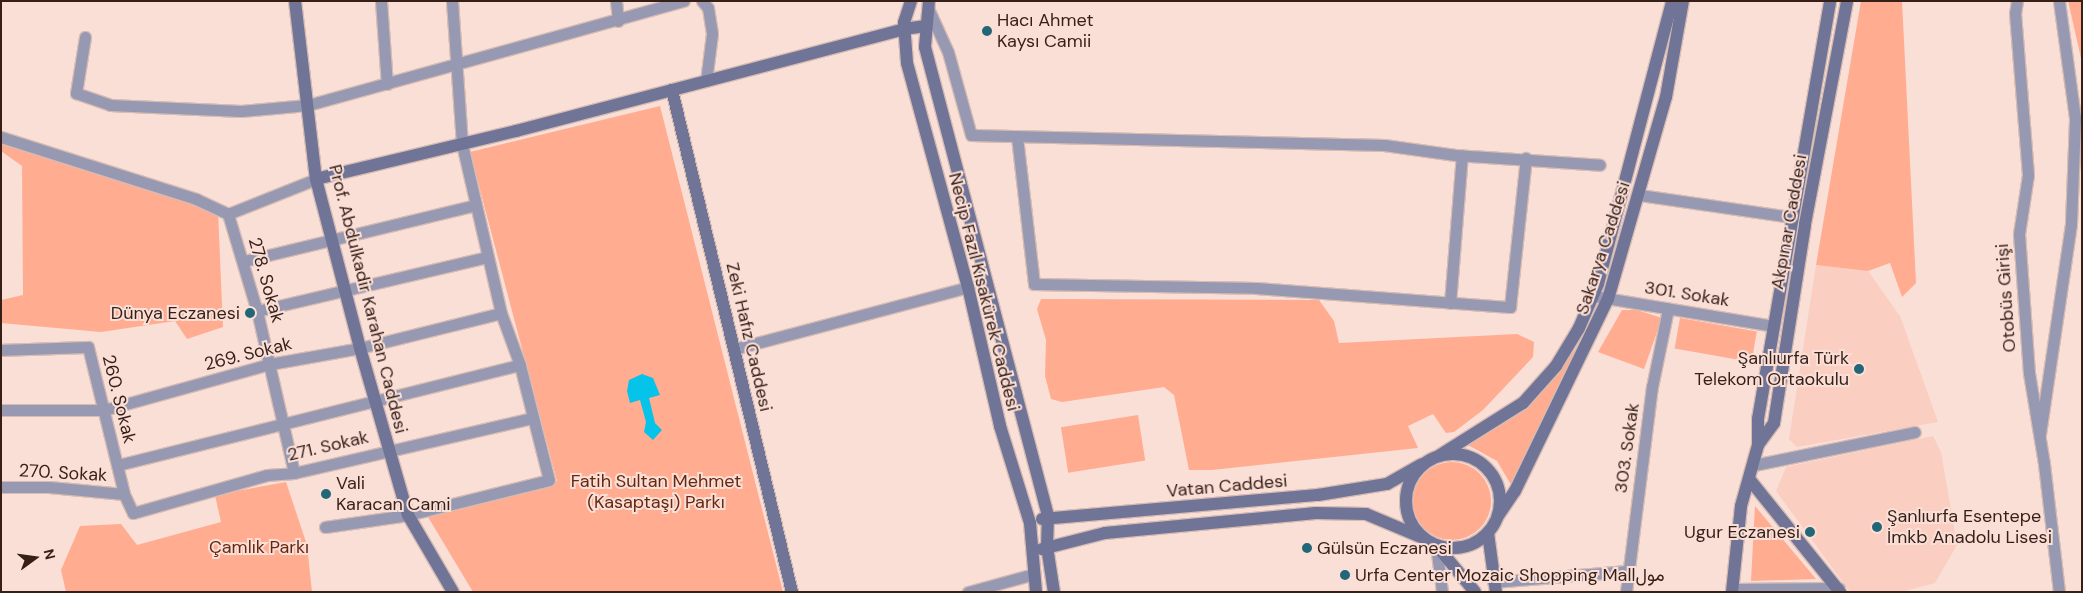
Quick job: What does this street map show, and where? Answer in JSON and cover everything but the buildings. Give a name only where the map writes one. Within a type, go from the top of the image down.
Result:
[{"type":"main road","name":"Prof. Abdulkadir Karahan Caddesi","points":[[295,1],[316,179],[347,292],[360,348],[408,515],[453,592]]},
{"type":"main road","name":"Necip Fazıl Kısakürek Caddesi","points":[[912,1],[904,29],[907,63],[968,287],[1000,426],[1030,523],[1035,551],[1034,574],[1036,592]]},
{"type":"main road","name":"Sakarya Caddesi","points":[[1440,455],[1523,403],[1556,366],[1579,328],[1594,296],[1650,95],[1672,1]]},
{"type":"main road","name":"Sakarya Caddesi","points":[[1498,516],[1515,491],[1608,299],[1640,195],[1666,96],[1683,1]]},
{"type":"main road","name":"Akpınar Caddesi","points":[[1733,590],[1741,506],[1750,480],[1758,445],[1758,419],[1791,217],[1813,111],[1830,1]]},
{"type":"main road","name":"Akpınar Caddesi","points":[[1758,445],[1774,423],[1805,224],[1846,1]]},
{"type":"main road","name":"Necip Fazıl Kısakürek Caddesi","points":[[928,4],[925,47],[1048,517],[1048,547],[1054,592]]},
{"type":"main road","points":[[316,179],[462,144],[904,29],[926,26]]},
{"type":"main road","name":"Zeki Hafız Caddesi","points":[[672,90],[792,592]]},
{"type":"main road","points":[[1436,545],[1464,547],[1488,533],[1498,516],[1498,487],[1482,463],[1454,453],[1440,455],[1422,464],[1410,481],[1405,502],[1411,522],[1423,538],[1436,545],[1475,592]]},
{"type":"main road","name":"Vatan Caddesi","points":[[1030,523],[1048,517],[1318,495],[1387,484],[1422,464]]},
{"type":"main road","points":[[1750,480],[1840,590]]},
{"type":"main road","name":"Vatan Caddesi","points":[[1035,551],[1105,533],[1316,513],[1366,514],[1423,538]]},
{"type":"main road","points":[[1488,533],[1494,587]]},
{"type":"street","points":[[381,1],[387,84]]},
{"type":"street","points":[[325,527],[408,515],[549,480],[520,365],[501,313],[462,144],[452,1]]},
{"type":"street","points":[[616,1],[618,21]]},
{"type":"street","points":[[85,37],[76,92],[110,105],[241,110],[308,104],[456,66],[684,1]]},
{"type":"street","points":[[702,1],[708,8],[712,34],[706,81]]},
{"type":"street","name":"Otobüs Girişi","points":[[2017,1],[2014,13],[2028,175],[2019,234],[2029,373],[2059,592]]},
{"type":"street","points":[[2039,439],[2046,414],[2071,224],[2075,118],[2059,1]]},
{"type":"street","points":[[928,4],[948,52],[971,135],[1384,144],[1462,155],[1526,158],[1600,165]]},
{"type":"street","points":[[1,137],[196,199],[228,214],[316,179]]},
{"type":"street","points":[[1018,137],[1034,284],[1256,288],[1510,307],[1526,158]]},
{"type":"street","points":[[1450,302],[1462,155]]},
{"type":"street","points":[[1640,195],[1791,217]]},
{"type":"street","points":[[244,261],[475,206]]},
{"type":"street","name":"278. Sokak","points":[[228,214],[244,261],[257,311],[270,364],[281,425],[294,473]]},
{"type":"street","points":[[257,311],[347,292],[488,257]]},
{"type":"street","points":[[734,349],[968,287]]},
{"type":"street","name":"301. Sokak","points":[[1594,296],[1774,326]]},
{"type":"street","name":"303. Sokak","points":[[1626,592],[1652,387],[1668,309]]},
{"type":"street","name":"269. Sokak","points":[[1,410],[104,410],[270,364],[360,348],[501,313]]},
{"type":"street","name":"260. Sokak","points":[[1,350],[88,347],[124,494],[133,513]]},
{"type":"street","points":[[118,465],[520,365]]},
{"type":"street","name":"271. Sokak","points":[[133,513],[267,475],[294,473],[533,418]]},
{"type":"street","points":[[1754,465],[1915,432]]},
{"type":"street","name":"270. Sokak","points":[[1,487],[49,487],[124,494]]},
{"type":"street","points":[[1436,545],[1442,592]]},
{"type":"street","points":[[1494,587],[1628,571]]},
{"type":"street","points":[[968,592],[1034,574]]},
{"type":"street","points":[[1733,590],[1840,590]]},
{"type":"shaded area","name":"Şanlıurfa Türk Telekom Ortaokulu","points":[[1816,265],[1868,271],[1900,316],[1938,422],[1797,447],[1789,439]]},
{"type":"shaded area","name":"Şanlıurfa Esentepe İmkb Anadolu Lisesi","points":[[1933,436],[1941,452],[1957,545],[1935,583],[1901,592],[1850,592],[1776,491],[1786,467]]},
{"type":"green space","points":[[1861,1],[1902,1],[1916,283],[1902,297],[1890,263],[1868,271],[1816,265]]},
{"type":"green space","points":[[2068,1],[2082,1],[2082,63],[2069,5]]},
{"type":"green space","name":"Fatih Sultan Mehmet (Kasaptaşı) Parkı","points":[[660,106],[783,592],[473,592],[428,517],[557,481],[470,152]]},
{"type":"green space","points":[[1,144],[218,211],[223,327],[187,339],[175,321],[101,332],[1,323],[1,300],[23,295],[22,166],[1,151]]},
{"type":"green space","points":[[1041,299],[1319,300],[1334,321],[1339,343],[1517,334],[1534,342],[1533,357],[1483,410],[1454,432],[1446,433],[1433,414],[1408,426],[1418,448],[1212,470],[1189,470],[1174,395],[1164,387],[1062,402],[1051,399],[1045,376],[1046,340],[1037,309]]},
{"type":"green space","points":[[1622,310],[1637,310],[1662,318],[1644,369],[1598,352]]},
{"type":"green space","points":[[1680,318],[1757,332],[1751,362],[1675,349]]},
{"type":"green space","points":[[1582,341],[1512,483],[1510,483],[1497,461],[1468,445],[1531,402]]},
{"type":"green space","points":[[1138,415],[1145,460],[1068,473],[1061,427]]},
{"type":"green space","points":[[1444,462],[1460,462],[1474,468],[1485,479],[1491,493],[1491,509],[1485,523],[1474,534],[1460,540],[1444,540],[1430,534],[1419,523],[1413,509],[1413,493],[1419,479],[1430,468]]},
{"type":"green space","name":"Çamlık Parkı","points":[[286,482],[307,545],[312,592],[66,592],[61,570],[80,526],[121,524],[137,545],[221,522],[215,495]]},
{"type":"green space","points":[[1755,506],[1816,579],[1751,581]]},
{"type":"water","points":[[642,374],[653,378],[660,395],[649,398],[655,423],[662,430],[653,440],[644,432],[646,422],[640,400],[630,403],[627,391],[629,380]]},
{"type":"place","name":"Hacı Ahmet Kaysı Camii","points":[[987,31]]},
{"type":"place","name":"Dünya Eczanesi","points":[[250,313]]},
{"type":"place","name":"Şanlıurfa Türk Telekom Ortaokulu","points":[[1859,369]]},
{"type":"place","name":"Vali Karacan Cami","points":[[326,494]]},
{"type":"place","name":"Şanlıurfa Esentepe İmkb Anadolu Lisesi","points":[[1877,527]]},
{"type":"place","name":"Ugur Eczanesi","points":[[1810,532]]},
{"type":"place","name":"Gülsün Eczanesi","points":[[1307,548]]},
{"type":"place","name":"Urfa Center Mozaic Shopping Mallمول","points":[[1345,575]]}]
